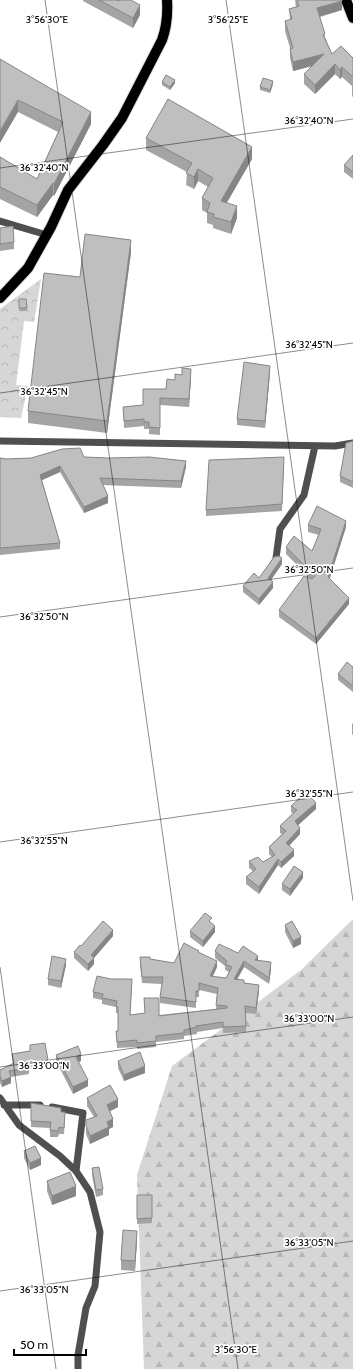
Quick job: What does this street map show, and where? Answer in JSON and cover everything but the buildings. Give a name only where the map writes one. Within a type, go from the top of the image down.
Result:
[{"type":"main road","points":[[0,298],[28,268],[47,235],[68,190],[122,118],[162,40],[167,27],[167,0]]},
{"type":"main road","points":[[346,0],[353,18]]},
{"type":"street","points":[[0,221],[47,235]]},
{"type":"street","points":[[0,441],[315,446],[335,446],[353,443]]},
{"type":"street","points":[[276,558],[280,529],[304,495],[315,446]]},
{"type":"street","points":[[0,1098],[19,1125],[60,1156],[76,1171],[90,1192],[100,1232],[95,1286],[86,1308],[78,1355],[78,1369]]},
{"type":"street","points":[[4,1105],[35,1104],[83,1113],[76,1171]]},
{"type":"green space","points":[[41,279],[34,322],[24,321],[16,385],[28,386],[21,418],[0,417],[0,309]]},
{"type":"green space","points":[[353,919],[353,1369],[144,1369],[137,1175],[172,1066],[301,970]]}]
